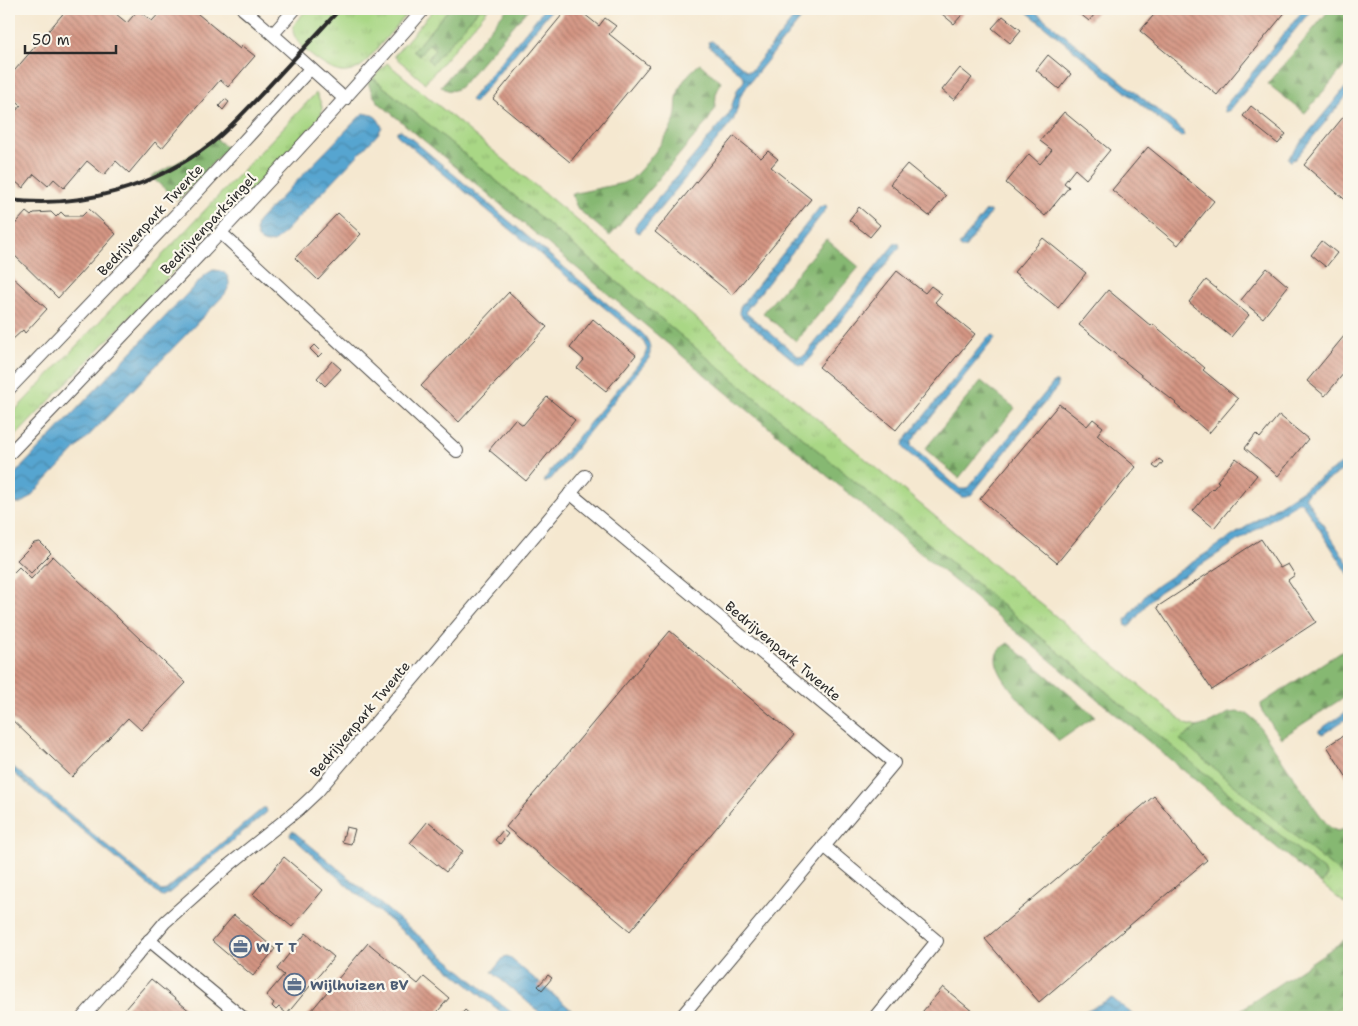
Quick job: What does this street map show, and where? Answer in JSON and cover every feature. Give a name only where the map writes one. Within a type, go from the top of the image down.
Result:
[{"type":"street","points":[[243,9],[298,56],[344,99]]},
{"type":"street","points":[[273,34],[295,9]]},
{"type":"street","name":"Bedrijvenparksingel","points":[[9,454],[221,233],[424,9]]},
{"type":"street","name":"Bedrijvenpark Twente","points":[[9,389],[188,203],[310,69]]},
{"type":"street","points":[[221,233],[457,451]]},
{"type":"street","name":"Bedrijvenpark Twente","points":[[83,1017],[165,922],[229,865],[317,792],[585,476]]},
{"type":"street","name":"Bedrijvenpark Twente","points":[[570,493],[894,763],[681,1017]]},
{"type":"street","points":[[824,846],[937,941],[875,1017]]},
{"type":"street","points":[[150,940],[242,1017]]},
{"type":"green space","points":[[308,9],[411,9],[365,63],[354,70],[341,72],[328,67],[312,56],[294,36],[295,24]]},
{"type":"green space","points":[[434,9],[449,9],[413,51],[429,44],[435,49],[432,63],[479,9],[488,9],[425,83],[394,56]]},
{"type":"green space","points":[[449,9],[479,9],[432,64],[428,59],[435,49],[429,44],[419,56],[413,51]]},
{"type":"green space","points":[[507,9],[528,9],[460,87],[450,91],[441,86]]},
{"type":"green space","points":[[1330,9],[1349,9],[1349,61],[1305,113],[1268,84]]},
{"type":"green space","points":[[387,63],[1186,724],[1197,727],[1181,740],[1349,881],[1349,907],[1321,884],[1327,876],[1325,872],[1086,675],[373,78]]},
{"type":"green space","points":[[700,64],[721,82],[716,94],[715,109],[707,122],[610,236],[578,209],[572,194],[623,183],[635,176],[667,135],[675,118],[677,98],[682,83]]},
{"type":"green space","points":[[373,78],[1086,675],[1325,872],[1327,875],[1321,884],[379,103],[368,83]]},
{"type":"green space","points":[[316,93],[322,107],[318,120],[9,443],[9,417]]},
{"type":"green space","points":[[215,138],[227,148],[178,200],[151,177],[188,157]]},
{"type":"green space","points":[[826,239],[859,267],[796,341],[763,313]]},
{"type":"green space","points":[[981,381],[1015,408],[959,478],[925,449]]},
{"type":"green space","points":[[1008,643],[1095,716],[1059,741],[1021,702],[1003,678],[996,657],[1002,647]]},
{"type":"green space","points":[[1349,646],[1349,694],[1281,738],[1262,711],[1261,704]]},
{"type":"green space","points":[[1229,713],[1247,714],[1255,720],[1326,823],[1332,829],[1338,831],[1349,828],[1349,881],[1180,740],[1197,727],[1210,723]]},
{"type":"green space","points":[[1349,937],[1349,1001],[1325,1017],[1230,1017]]},
{"type":"green space","points":[[1349,1001],[1349,1017],[1325,1017]]},
{"type":"water","points":[[544,9],[552,9],[474,103],[470,100]]},
{"type":"water","points":[[801,9],[809,9],[749,83],[740,97],[733,121],[640,233],[635,231],[635,226],[729,114],[737,90],[744,81],[744,77],[709,46],[708,42],[712,41],[747,71],[751,71]]},
{"type":"water","points":[[1028,9],[1032,9],[1182,130],[1184,136],[1181,137],[1027,12]]},
{"type":"water","points":[[1304,9],[1312,9],[1230,110],[1225,112],[1224,107]]},
{"type":"water","points":[[1349,83],[1349,93],[1295,159],[1290,161],[1288,158]]},
{"type":"water","points":[[363,113],[373,115],[379,120],[382,127],[378,134],[277,240],[267,243],[260,240],[256,232],[258,221]]},
{"type":"water","points":[[401,130],[641,332],[649,344],[649,358],[551,479],[545,483],[544,480],[551,470],[644,357],[647,349],[642,339],[397,135],[397,131]]},
{"type":"water","points":[[826,205],[827,208],[746,313],[798,356],[802,357],[806,354],[895,243],[899,243],[900,247],[810,359],[804,365],[799,365],[742,317],[739,312],[740,307],[820,207]]},
{"type":"water","points":[[986,211],[990,211],[990,214],[965,248],[961,248],[959,245]]},
{"type":"water","points":[[213,270],[223,272],[228,278],[229,285],[225,294],[27,500],[18,504],[9,501],[9,480],[205,275]]},
{"type":"water","points":[[994,335],[995,338],[912,441],[911,446],[960,489],[966,489],[969,486],[1054,382],[1057,382],[1058,386],[971,495],[961,497],[906,451],[903,446],[904,441],[988,337]]},
{"type":"water","points":[[1349,459],[1349,466],[1305,496],[1349,565],[1349,575],[1307,510],[1301,502],[1298,502],[1159,592],[1149,601],[1130,626],[1126,626],[1125,621],[1145,595],[1158,585]]},
{"type":"water","points":[[1349,710],[1349,717],[1323,734],[1319,732],[1319,730]]},
{"type":"water","points":[[11,765],[161,891],[166,890],[263,808],[266,808],[267,812],[162,897],[9,769]]},
{"type":"water","points":[[293,831],[517,1017],[507,1017],[351,889],[290,835]]},
{"type":"water","points":[[507,956],[580,1017],[545,1017],[492,972],[504,957]]},
{"type":"water","points":[[1112,998],[1136,1017],[1073,1017]]},
{"type":"building","points":[[67,9],[110,9],[127,23],[138,10],[152,21],[163,9],[192,9],[240,49],[242,46],[255,56],[228,87],[220,80],[162,148],[155,142],[129,173],[116,161],[104,175],[87,161],[64,188],[54,179],[48,186],[34,174],[23,188],[9,176],[9,119],[21,105],[9,94],[9,77]]},
{"type":"building","points":[[567,9],[578,9],[599,26],[605,18],[616,26],[609,34],[649,66],[570,162],[493,99]]},
{"type":"building","points":[[936,9],[967,9],[954,24]]},
{"type":"building","points":[[1074,9],[1099,9],[1089,21]]},
{"type":"building","points":[[1159,9],[1288,9],[1217,95],[1140,31]]},
{"type":"building","points":[[1003,16],[1021,30],[1010,43],[992,28]]},
{"type":"building","points":[[1048,55],[1071,74],[1059,89],[1036,70]]},
{"type":"building","points":[[960,68],[972,78],[954,100],[942,90]]},
{"type":"building","points":[[225,99],[229,102],[223,110],[219,106]]},
{"type":"building","points":[[1251,106],[1286,134],[1278,144],[1243,116]]},
{"type":"building","points":[[1349,110],[1349,203],[1304,165]]},
{"type":"building","points":[[1064,112],[1110,150],[1086,179],[1075,169],[1064,183],[1069,187],[1045,216],[1006,183],[1029,154],[1040,164],[1052,150],[1040,141]]},
{"type":"building","points":[[734,136],[761,158],[768,151],[778,159],[771,167],[811,199],[732,295],[655,232]]},
{"type":"building","points":[[1148,147],[1214,201],[1178,245],[1112,190]]},
{"type":"building","points":[[907,164],[946,196],[929,216],[890,184]]},
{"type":"building","points":[[859,207],[880,225],[870,237],[849,220]]},
{"type":"building","points":[[89,209],[116,234],[58,298],[9,250],[9,231],[26,212],[31,216],[34,213],[51,212],[56,217],[61,212],[65,216],[82,216]]},
{"type":"building","points":[[338,213],[361,234],[318,280],[295,258]]},
{"type":"building","points":[[1043,238],[1086,273],[1058,308],[1014,272]]},
{"type":"building","points":[[1322,241],[1337,253],[1326,267],[1311,255]]},
{"type":"building","points":[[1267,268],[1288,286],[1263,318],[1241,300]]},
{"type":"building","points":[[897,271],[925,293],[931,286],[942,294],[935,302],[975,334],[896,430],[819,367]]},
{"type":"building","points":[[9,274],[47,309],[25,333],[23,330],[12,340],[9,337]]},
{"type":"building","points":[[1206,280],[1249,315],[1231,337],[1189,302]]},
{"type":"building","points":[[1108,290],[1151,326],[1153,324],[1238,399],[1209,433],[1176,403],[1079,325]]},
{"type":"building","points":[[509,292],[547,327],[459,422],[421,386]]},
{"type":"building","points":[[593,319],[636,355],[606,391],[577,368],[584,360],[570,348]]},
{"type":"building","points":[[1349,330],[1349,367],[1325,396],[1307,381]]},
{"type":"building","points":[[314,345],[322,353],[318,357],[310,349]]},
{"type":"building","points":[[332,361],[341,369],[325,386],[317,378]]},
{"type":"building","points":[[547,397],[575,420],[526,481],[489,450],[515,419],[523,425]]},
{"type":"building","points":[[1059,404],[1087,426],[1093,419],[1103,427],[1097,435],[1136,467],[1057,563],[980,499]]},
{"type":"building","points":[[1279,415],[1308,439],[1278,476],[1245,448],[1256,434],[1260,438]]},
{"type":"building","points":[[1236,458],[1257,475],[1214,528],[1193,511],[1219,482],[1217,481]]},
{"type":"building","points":[[1159,459],[1163,462],[1157,469],[1153,466]]},
{"type":"building","points":[[1261,539],[1280,568],[1288,564],[1295,575],[1288,580],[1316,622],[1212,690],[1157,607]]},
{"type":"building","points":[[40,542],[51,553],[31,573],[17,560],[34,543]]},
{"type":"building","points":[[53,556],[186,683],[141,730],[128,718],[72,777],[9,717],[9,577],[19,567],[31,579]]},
{"type":"building","points":[[670,631],[794,735],[630,931],[506,827]]},
{"type":"building","points":[[1349,732],[1349,781],[1327,746]]},
{"type":"building","points":[[1154,796],[1207,860],[1039,1002],[985,939]]},
{"type":"building","points":[[428,821],[463,851],[446,872],[410,843]]},
{"type":"building","points":[[346,827],[355,829],[351,844],[342,842]]},
{"type":"building","points":[[503,830],[508,834],[500,844],[495,840]]},
{"type":"building","points":[[284,857],[323,890],[292,927],[253,894]]},
{"type":"building","points":[[234,915],[275,949],[253,976],[212,941]]},
{"type":"building","points":[[306,933],[334,957],[287,1014],[279,1007],[276,1010],[272,1006],[274,1003],[266,996],[284,975],[277,969]]},
{"type":"building","points":[[368,943],[418,984],[424,977],[449,998],[433,1017],[306,1017]]},
{"type":"building","points":[[548,975],[552,978],[542,990],[538,986]]},
{"type":"building","points":[[151,979],[197,1017],[118,1017]]},
{"type":"building","points":[[943,987],[979,1017],[918,1017]]},
{"type":"building","points":[[465,1010],[473,1017],[459,1017]]},
{"type":"railway","points":[[9,200],[36,202],[90,198],[142,183],[166,172],[212,143],[234,123],[340,9]]},
{"type":"place","name":"W T T","points":[[240,947]]},
{"type":"place","name":"Wijlhuizen BV","points":[[294,985]]}]
